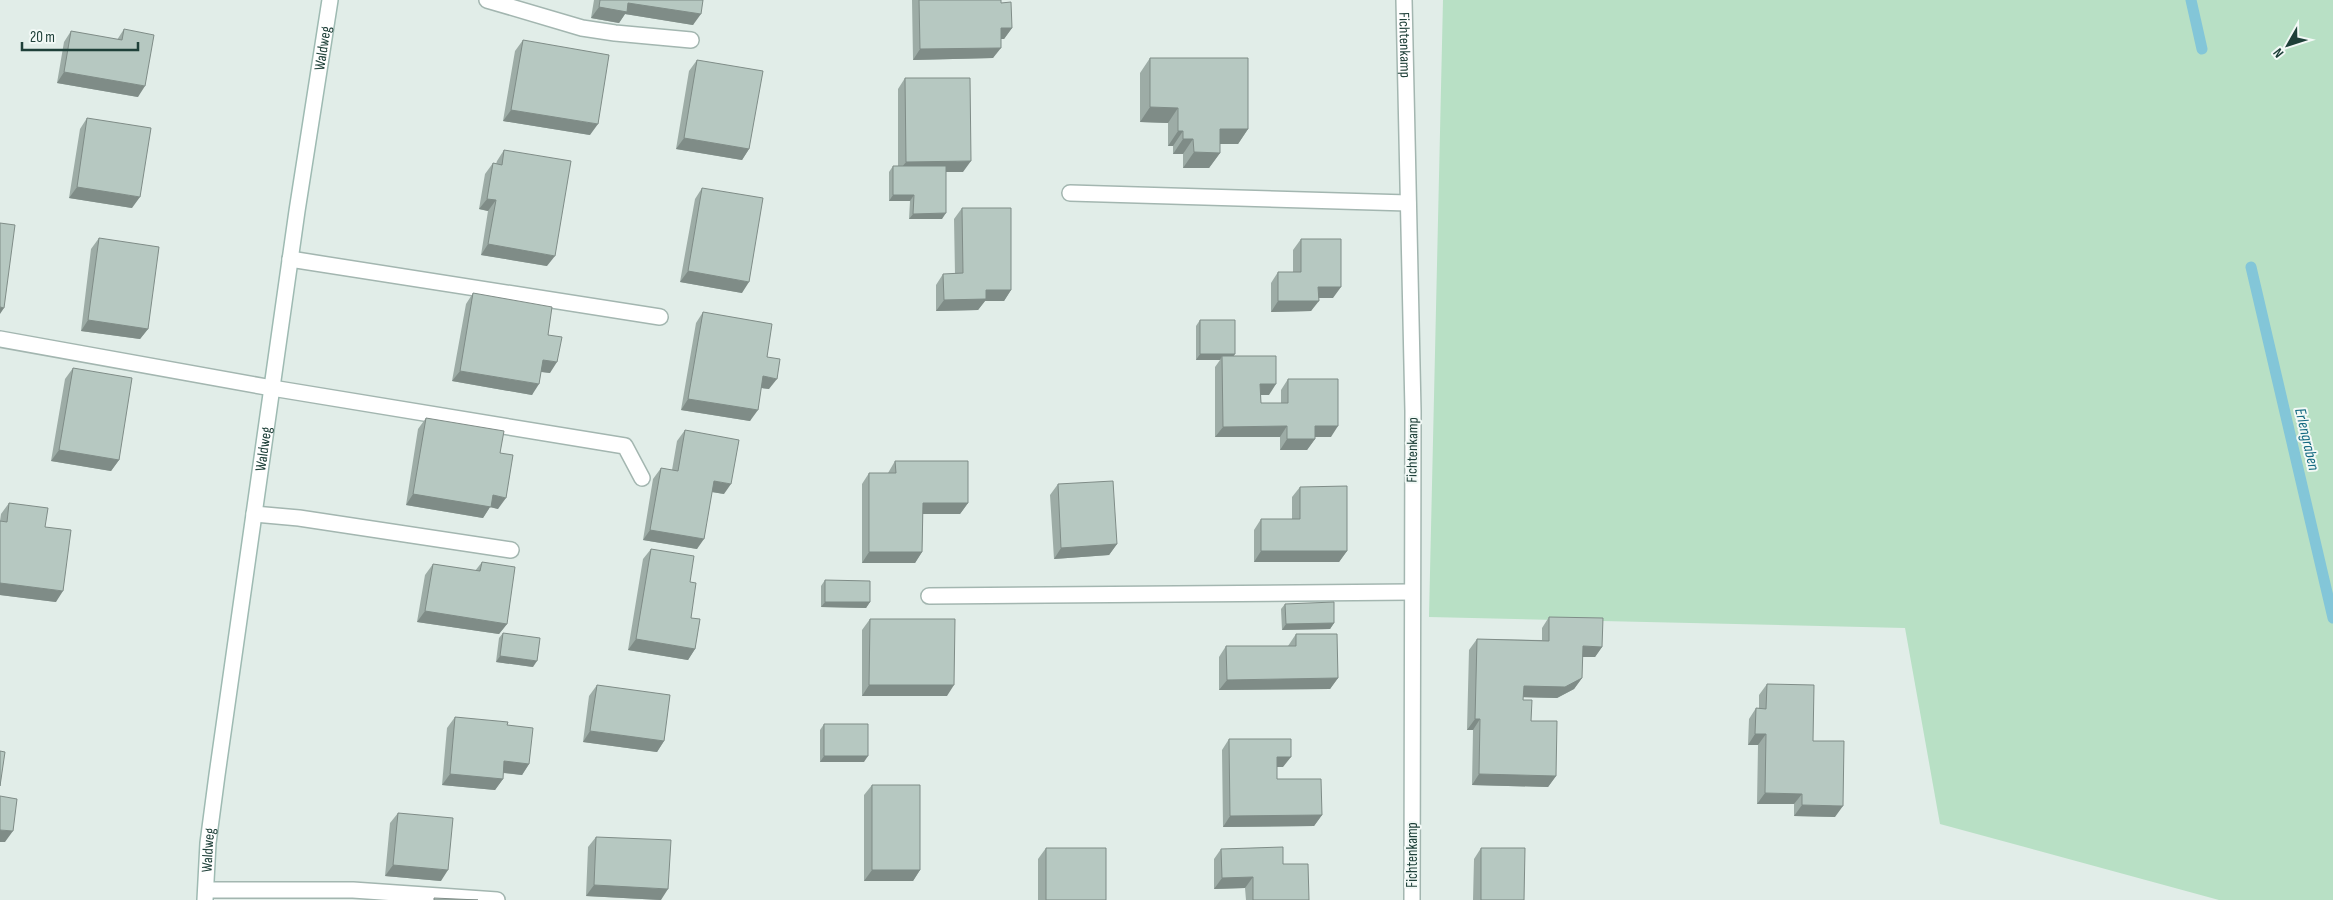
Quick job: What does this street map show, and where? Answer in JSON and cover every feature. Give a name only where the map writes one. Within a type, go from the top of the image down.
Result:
[{"type":"main road","name":"Waldweg","points":[[206,895],[208,843],[290,258],[330,0]]},
{"type":"main road","points":[[487,0],[582,28],[691,40]]},
{"type":"main road","name":"Fichtenkamp","points":[[1404,0],[1413,411],[1412,900]]},
{"type":"main road","points":[[1070,193],[1408,203]]},
{"type":"main road","points":[[290,258],[660,317]]},
{"type":"main road","points":[[0,339],[272,388],[625,446],[642,478]]},
{"type":"main road","points":[[254,514],[299,518],[511,550]]},
{"type":"main road","points":[[929,596],[1412,592]]},
{"type":"main road","points":[[206,895],[353,890],[497,900]]},
{"type":"green space","points":[[1443,0],[2333,0],[2333,900],[2219,900],[1940,824],[1905,628],[1429,617]]},
{"type":"building","points":[[600,0],[703,0],[701,14],[628,3],[627,12],[599,7]]},
{"type":"building","points":[[919,0],[1001,0],[1001,3],[1011,2],[1012,28],[1001,28],[1001,48],[920,49]]},
{"type":"building","points":[[124,29],[154,35],[145,86],[64,72],[71,31],[122,40]]},
{"type":"building","points":[[523,40],[609,55],[598,124],[511,110]]},
{"type":"building","points":[[1150,58],[1248,58],[1248,129],[1220,129],[1220,153],[1194,152],[1193,139],[1183,139],[1183,131],[1178,131],[1178,108],[1150,107]]},
{"type":"building","points":[[697,60],[763,71],[749,149],[684,138]]},
{"type":"building","points":[[905,78],[970,78],[971,161],[906,162]]},
{"type":"building","points":[[87,118],[151,128],[140,197],[77,187]]},
{"type":"building","points":[[504,150],[571,161],[555,256],[488,244],[496,200],[487,199],[493,163],[502,165]]},
{"type":"building","points":[[893,166],[946,166],[946,213],[913,214],[914,195],[893,195]]},
{"type":"building","points":[[702,188],[763,198],[749,282],[688,271]]},
{"type":"building","points":[[962,208],[1011,208],[1011,290],[986,290],[986,299],[944,300],[943,274],[963,273]]},
{"type":"building","points":[[0,223],[15,225],[4,308],[0,307]]},
{"type":"building","points":[[99,238],[159,247],[148,329],[88,320]]},
{"type":"building","points":[[1301,239],[1341,239],[1341,287],[1318,287],[1319,301],[1278,301],[1278,272],[1301,272]]},
{"type":"building","points":[[473,293],[552,307],[548,335],[562,337],[557,362],[543,360],[539,384],[460,371]]},
{"type":"building","points":[[703,312],[772,324],[767,357],[780,359],[777,379],[763,376],[758,410],[688,399]]},
{"type":"building","points":[[1200,320],[1235,320],[1235,354],[1200,354]]},
{"type":"building","points":[[1222,356],[1276,356],[1276,384],[1260,384],[1261,403],[1288,403],[1288,379],[1338,379],[1338,426],[1315,426],[1315,439],[1287,439],[1287,426],[1223,427]]},
{"type":"building","points":[[73,368],[132,378],[119,460],[59,450]]},
{"type":"building","points":[[426,418],[504,431],[500,453],[513,455],[506,498],[493,495],[491,507],[413,494]]},
{"type":"building","points":[[685,430],[739,440],[731,484],[714,481],[704,539],[650,530],[661,468],[678,471]]},
{"type":"building","points":[[895,461],[968,461],[968,503],[923,503],[922,552],[869,552],[869,473],[896,473]]},
{"type":"building","points":[[1113,481],[1117,544],[1061,548],[1058,484]]},
{"type":"building","points":[[1347,486],[1347,551],[1261,551],[1261,519],[1300,519],[1300,487]]},
{"type":"building","points":[[9,503],[48,508],[45,527],[71,530],[63,591],[0,583],[0,521],[7,522]]},
{"type":"building","points":[[651,549],[694,556],[690,582],[696,583],[691,618],[700,619],[695,649],[636,639]]},
{"type":"building","points":[[482,562],[515,567],[507,624],[425,611],[433,564],[480,571]]},
{"type":"building","points":[[825,580],[870,581],[870,602],[825,602]]},
{"type":"building","points":[[1334,602],[1334,623],[1286,624],[1285,604]]},
{"type":"building","points":[[1549,617],[1603,618],[1602,647],[1583,646],[1582,678],[1565,687],[1524,686],[1523,700],[1532,700],[1531,721],[1557,721],[1556,776],[1479,774],[1480,719],[1475,719],[1477,639],[1549,641]]},
{"type":"building","points":[[870,619],[955,619],[954,685],[869,685]]},
{"type":"building","points":[[503,633],[540,638],[537,661],[500,656]]},
{"type":"building","points":[[1296,634],[1337,634],[1338,678],[1227,680],[1226,646],[1296,646]]},
{"type":"building","points":[[1767,684],[1814,685],[1813,741],[1844,741],[1843,806],[1802,805],[1802,794],[1765,793],[1766,734],[1755,734],[1756,708],[1766,709]]},
{"type":"building","points":[[597,685],[670,695],[664,741],[590,731]]},
{"type":"building","points":[[455,717],[508,722],[507,725],[533,728],[529,764],[504,761],[503,779],[450,774]]},
{"type":"building","points":[[824,724],[868,724],[868,756],[824,756]]},
{"type":"building","points":[[1229,739],[1291,739],[1291,757],[1277,757],[1277,779],[1321,779],[1322,815],[1230,816]]},
{"type":"building","points":[[0,751],[5,752],[0,786]]},
{"type":"building","points":[[872,785],[920,785],[920,870],[872,870]]},
{"type":"building","points":[[0,796],[17,799],[13,831],[0,830]]},
{"type":"building","points":[[398,813],[453,818],[448,870],[393,865]]},
{"type":"building","points":[[596,837],[671,840],[668,889],[594,885]]},
{"type":"building","points":[[1283,847],[1283,864],[1308,864],[1309,900],[1253,900],[1253,877],[1222,878],[1221,849]]},
{"type":"building","points":[[1046,848],[1106,848],[1106,900],[1046,900]]},
{"type":"building","points":[[1481,848],[1525,848],[1524,900],[1481,900]]},
{"type":"building","points":[[434,898],[478,900],[434,900]]},
{"type":"waterway","name":"Erlengraben","points":[[2191,0],[2202,49]]},
{"type":"waterway","name":"Erlengraben","points":[[2251,267],[2333,618]]}]
